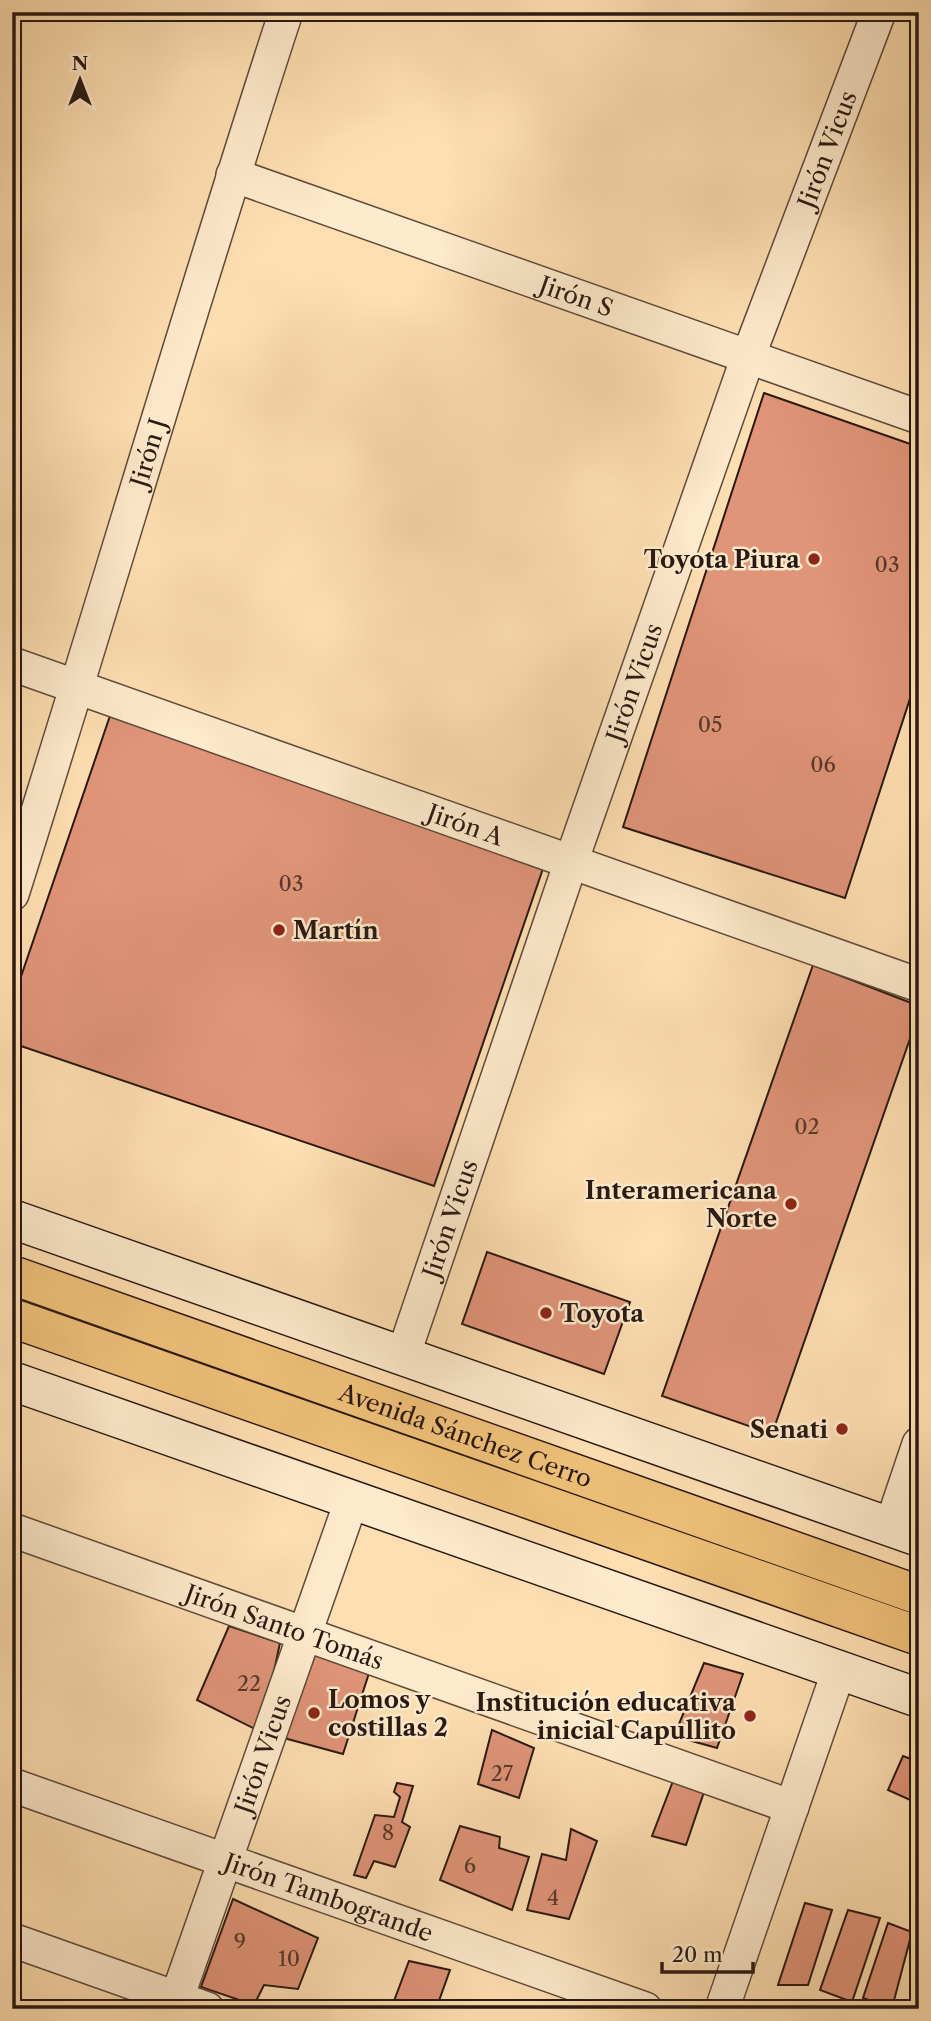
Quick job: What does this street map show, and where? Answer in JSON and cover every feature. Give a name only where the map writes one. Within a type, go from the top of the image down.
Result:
[{"type":"main road","points":[[12,1219],[905,1532]]},
{"type":"main road","name":"Avenida Sánchez Cerro","points":[[12,1275],[919,1595]]},
{"type":"main road","name":"Avenida Sánchez Cerro","points":[[12,1318],[919,1636]]},
{"type":"main road","points":[[12,1381],[919,1698]]},
{"type":"street","name":"Jirón J","points":[[12,894],[78,687],[233,175],[286,12]]},
{"type":"street","name":"Jirón Vicus","points":[[403,1356],[571,862],[748,356],[879,12]]},
{"type":"street","name":"Jirón S","points":[[233,175],[919,417]]},
{"type":"street","name":"Jirón A","points":[[12,664],[919,985]]},
{"type":"street","points":[[905,1532],[919,1444]]},
{"type":"street","name":"Jirón Vicus","points":[[185,2005],[225,1860],[352,1499]]},
{"type":"street","name":"Jirón Santo Tomás","points":[[12,1530],[792,1807]]},
{"type":"street","points":[[722,2009],[839,1670]]},
{"type":"street","name":"Jirón Tambogrande","points":[[12,1785],[645,2009]]},
{"type":"street","points":[[12,1940],[185,2005]]},
{"type":"building","name":"Toyota Piura","points":[[764,393],[919,447],[919,671],[845,898],[623,827]]},
{"type":"building","points":[[919,671],[919,696],[911,693]]},
{"type":"building","name":"Martín","points":[[112,710],[547,857],[434,1186],[12,1043],[12,1003]]},
{"type":"building","name":"Interamericana Norte","points":[[813,965],[919,1006],[919,1013],[772,1434],[662,1396]]},
{"type":"building","name":"Toyota","points":[[487,1252],[630,1302],[604,1374],[462,1324]]},
{"type":"building","points":[[229,1626],[280,1643],[261,1732],[197,1700]]},
{"type":"building","points":[[315,1655],[370,1670],[343,1754],[284,1738]]},
{"type":"building","points":[[704,1663],[743,1674],[717,1748],[674,1736]]},
{"type":"building","points":[[492,1730],[534,1748],[519,1798],[478,1784]]},
{"type":"building","points":[[903,1756],[919,1762],[919,1804],[888,1790]]},
{"type":"building","points":[[673,1781],[706,1786],[686,1845],[652,1836]]},
{"type":"building","points":[[397,1783],[413,1786],[402,1822],[410,1827],[395,1867],[374,1861],[366,1878],[354,1875],[375,1815],[394,1817],[400,1797],[394,1792]]},
{"type":"building","points":[[460,1826],[500,1837],[499,1848],[529,1857],[512,1910],[440,1880]]},
{"type":"building","points":[[571,1829],[597,1841],[569,1919],[527,1910],[542,1854],[566,1860]]},
{"type":"building","points":[[233,1899],[318,1938],[298,1989],[264,1985],[254,2005],[201,1987]]},
{"type":"building","points":[[805,1903],[832,1910],[808,1985],[778,1985]]},
{"type":"building","points":[[848,1910],[880,1918],[852,2002],[820,1990]]},
{"type":"building","points":[[888,1923],[912,1932],[892,2008],[863,1998]]},
{"type":"building","points":[[409,1961],[450,1970],[436,2009],[391,2009]]},
{"type":"place","name":"Toyota Piura","points":[[814,559]]},
{"type":"place","name":"Martín","points":[[279,930]]},
{"type":"place","name":"Interamericana Norte","points":[[791,1204]]},
{"type":"place","name":"Toyota","points":[[546,1313]]},
{"type":"place","name":"Senati","points":[[842,1429]]},
{"type":"place","name":"Lomos y costillas 2","points":[[314,1713]]},
{"type":"place","name":"Institución educativa inicial Capullito","points":[[750,1716]]}]
